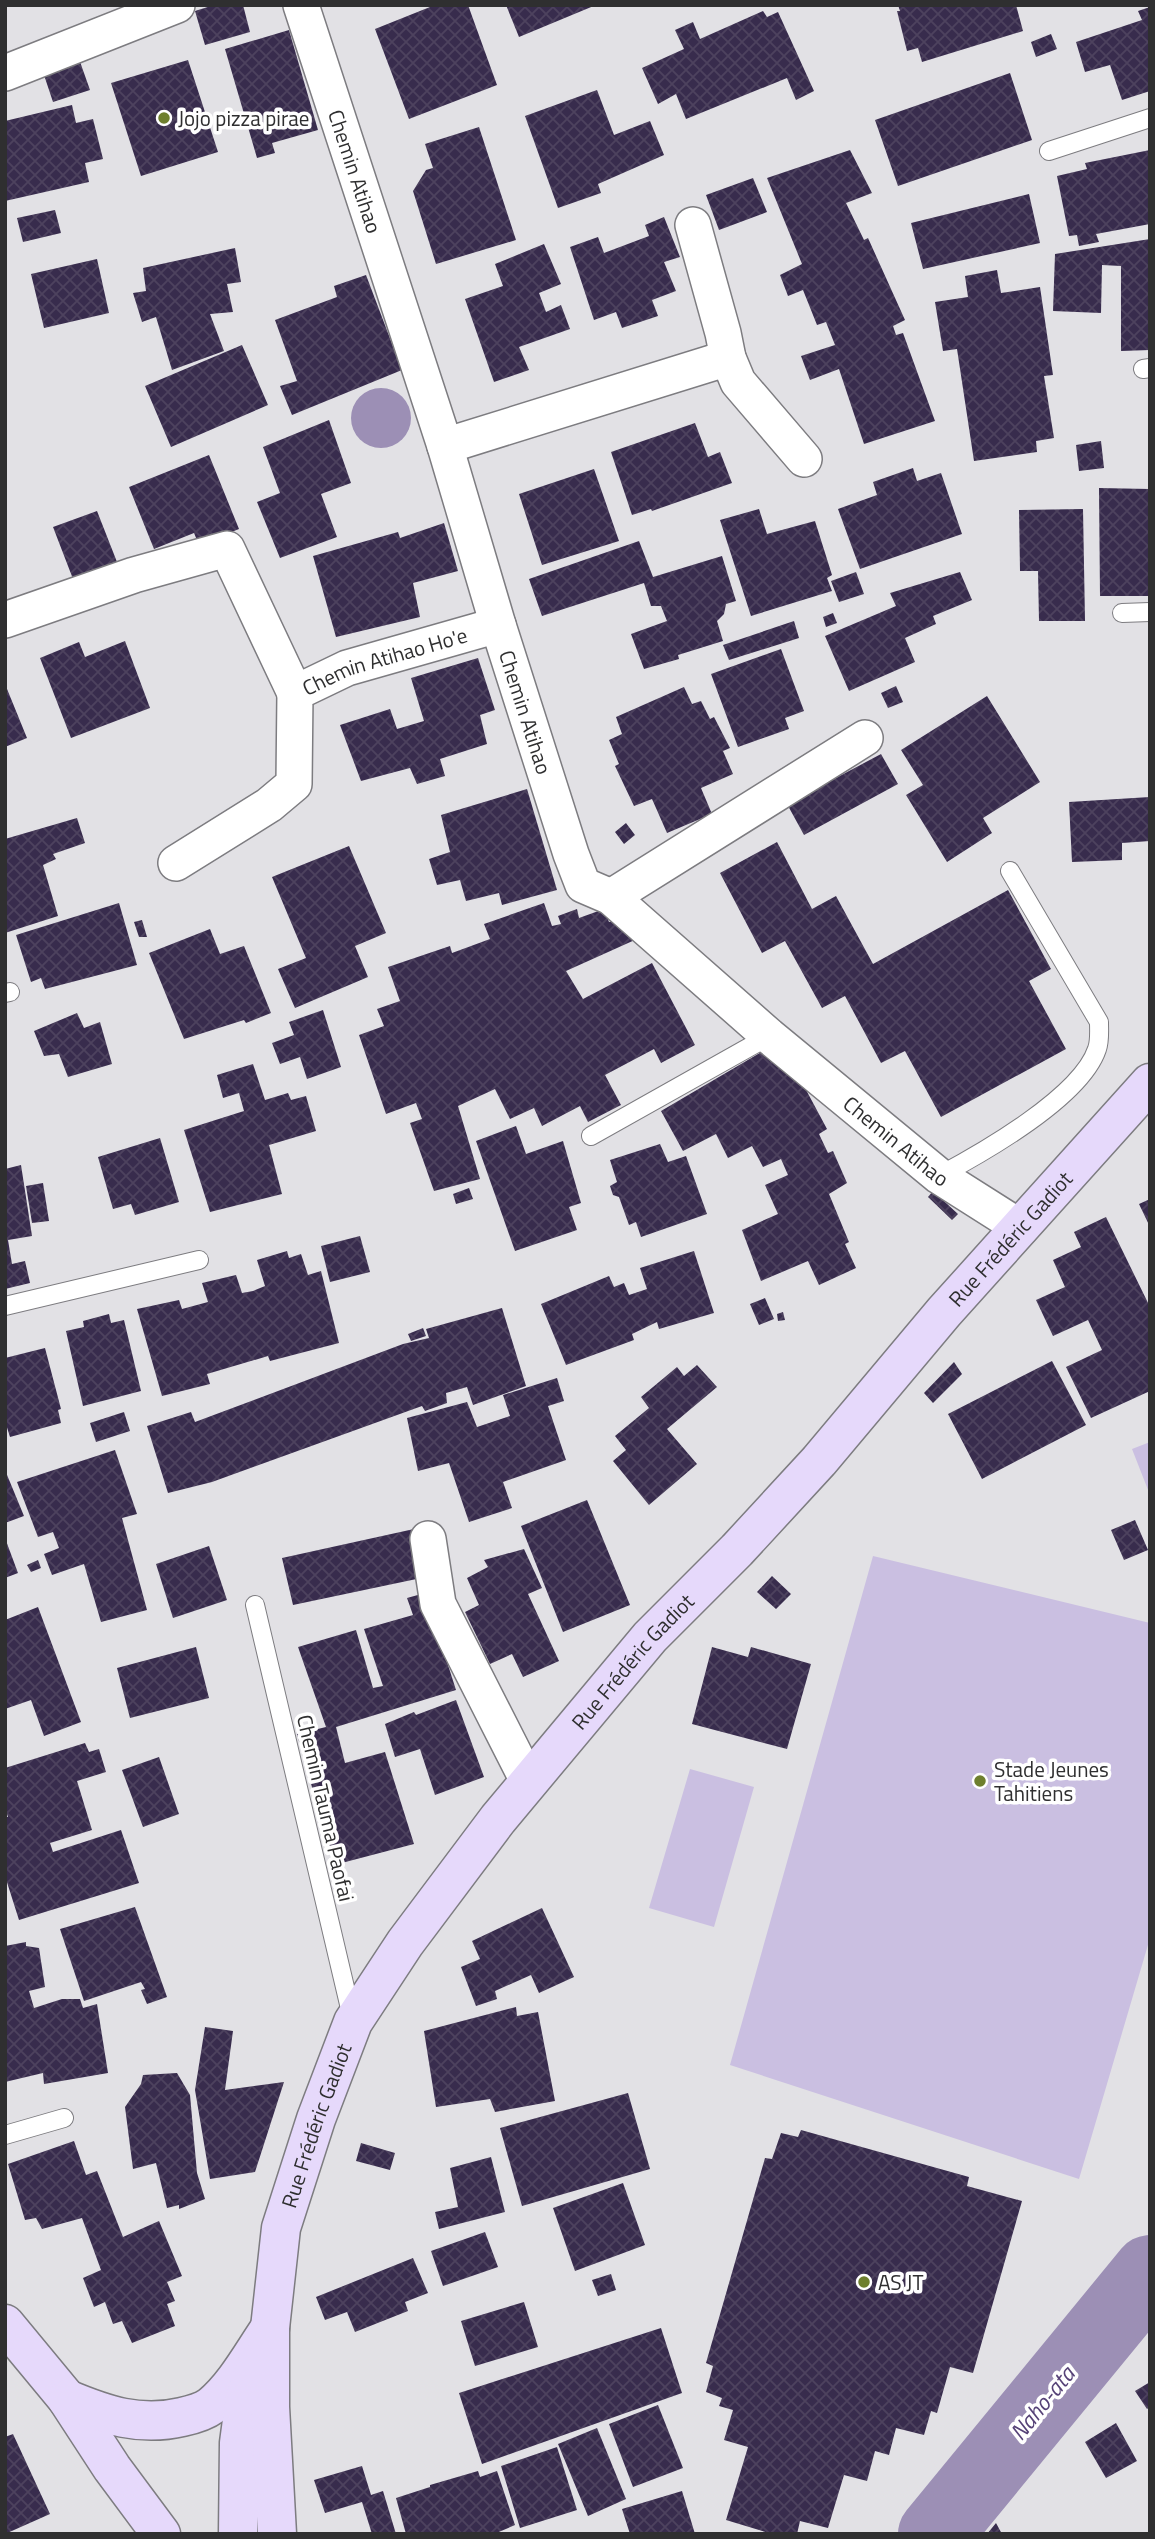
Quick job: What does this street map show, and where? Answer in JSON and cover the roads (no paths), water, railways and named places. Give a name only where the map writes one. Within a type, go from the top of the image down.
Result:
[{"type":"main road","name":"Rue Frédéric Gadiot","points":[[277,2534],[270,2407],[270,2328],[281,2228],[316,2119],[353,2022],[405,1943],[528,1781],[650,1637],[737,1550],[819,1461],[944,1312],[1150,1083]]},
{"type":"main road","points":[[5,2324],[67,2399],[112,2468],[161,2534]]},
{"type":"main road","name":"Rue Frédéric Gadiot","points":[[238,2534],[239,2443],[245,2398],[270,2328]]},
{"type":"main road","points":[[67,2399],[108,2416],[138,2421],[167,2421],[192,2414],[209,2408],[228,2389],[270,2328]]},
{"type":"street","points":[[5,73],[177,5]]},
{"type":"street","name":"Chemin Atihao","points":[[302,5],[583,885],[611,897],[769,1036],[939,1176],[1021,1228]]},
{"type":"street","points":[[693,225],[728,358],[738,382],[804,459]]},
{"type":"street","points":[[445,446],[728,358]]},
{"type":"street","points":[[5,621],[134,575],[227,549],[295,693]]},
{"type":"street","name":"Chemin Atihao Ho'e","points":[[176,863],[269,805],[294,784],[295,693],[347,668],[498,625]]},
{"type":"street","points":[[611,897],[865,738]]},
{"type":"street","points":[[428,1539],[438,1604],[528,1781]]},
{"type":"lane","points":[[1049,151],[1150,118]]},
{"type":"lane","points":[[1122,612],[1150,612]]},
{"type":"lane","points":[[939,1176],[972,1158],[1045,1110],[1087,1068],[1098,1048],[1099,1022],[1010,871]]},
{"type":"lane","points":[[590,1136],[769,1036]]},
{"type":"lane","points":[[5,1306],[199,1260]]},
{"type":"lane","name":"Chemin Tauma Paofai","points":[[256,1605],[353,2022]]},
{"type":"lane","points":[[5,2136],[64,2118]]},
{"type":"waterway","name":"Naho-ata","points":[[935,2534],[1150,2272]]},
{"type":"place","name":"Jojo pizza pirae","points":[[164,118]]},
{"type":"place","name":"Stade Jeunes Tahitiens","points":[[980,1781]]},
{"type":"place","name":"AS JT","points":[[864,2282]]}]
